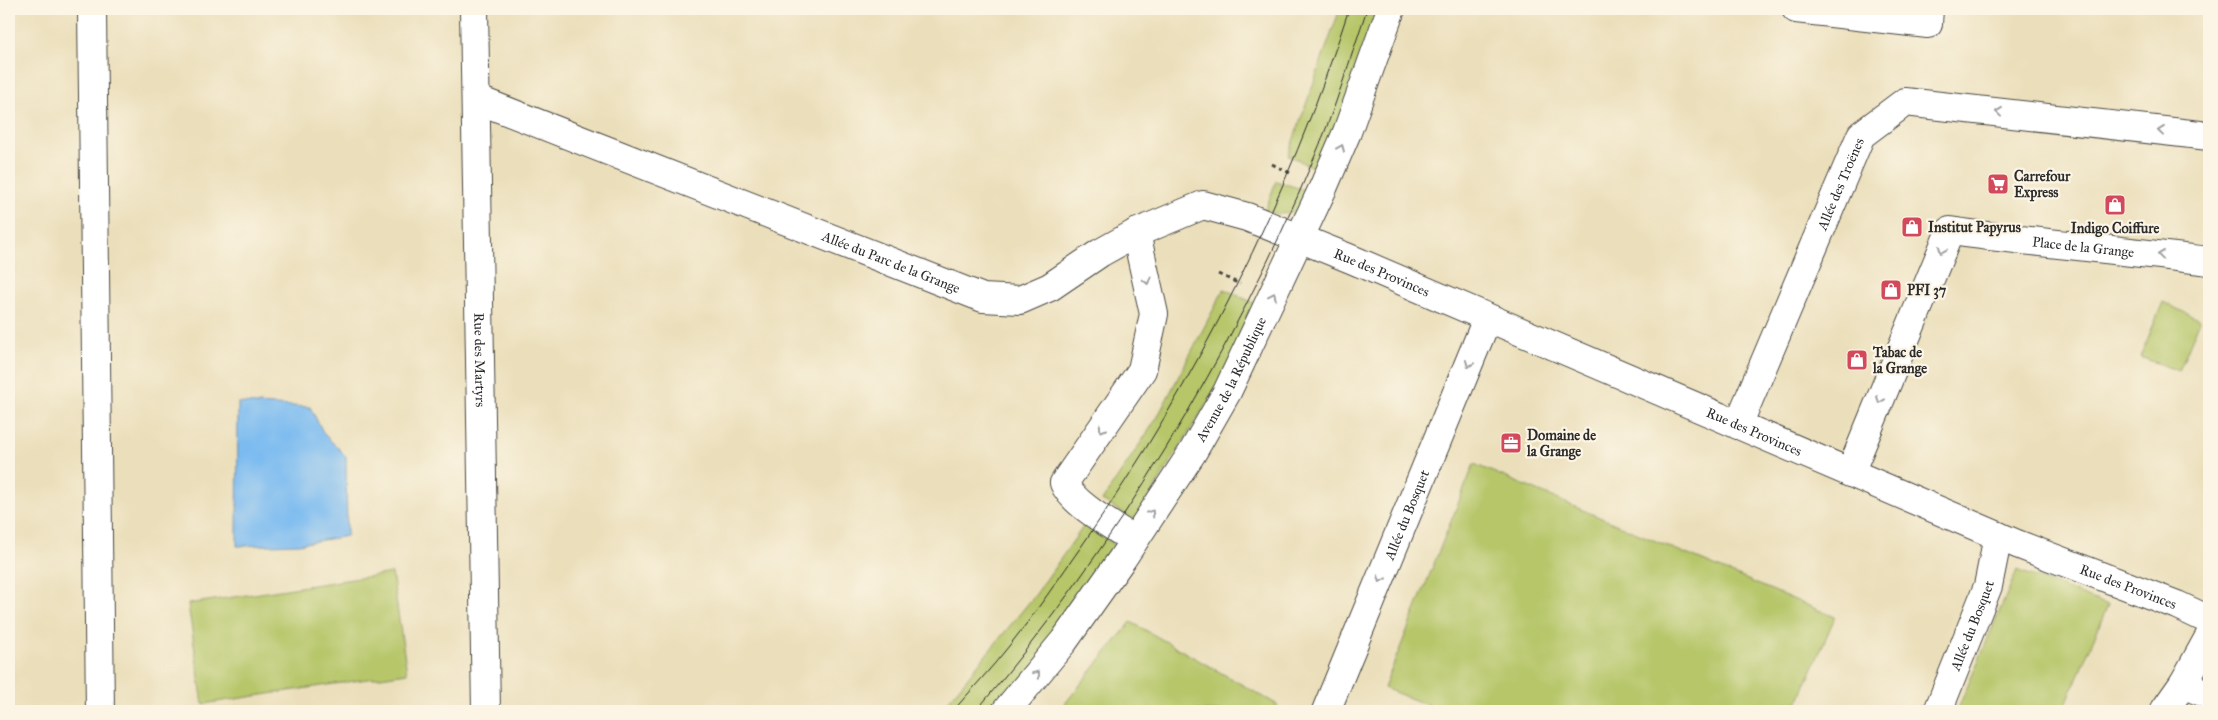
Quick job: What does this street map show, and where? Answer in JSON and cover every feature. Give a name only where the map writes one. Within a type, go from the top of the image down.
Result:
[{"type":"street","points":[[92,9],[100,711]]},
{"type":"street","name":"Rue des Martyrs","points":[[474,9],[486,711]]},
{"type":"street","name":"Avenue de la République","points":[[1006,711],[1064,641],[1134,540],[1192,453],[1227,392],[1301,238],[1347,132],[1391,9]]},
{"type":"street","points":[[1796,9],[1928,24],[1929,9]]},
{"type":"street","name":"Allée du Parc de la Grange","points":[[476,99],[983,298],[1020,300],[1050,287],[1100,253],[1136,233],[1203,205],[1247,217],[1301,238]]},
{"type":"street","name":"Allée des Troënes","points":[[1738,425],[1861,135],[1905,102],[2209,136]]},
{"type":"street","name":"Place de la Grange","points":[[1850,473],[1950,231],[2043,244],[2133,251],[2209,261]]},
{"type":"street","points":[[1134,540],[1085,508],[1066,488],[1064,483],[1142,370],[1154,314],[1136,233]]},
{"type":"street","name":"Rue des Provinces","points":[[1301,238],[1998,536],[2178,605],[2209,620]]},
{"type":"street","name":"Allée du Bosquet","points":[[1326,711],[1487,319]]},
{"type":"street","name":"Allée du Bosquet","points":[[1938,711],[1988,586],[1998,536]]},
{"type":"street","points":[[2164,711],[2183,684],[2209,637]]},
{"type":"street","points":[[2183,684],[2209,695]]},
{"type":"green space","points":[[1340,9],[1381,9],[1320,171],[1288,155]]},
{"type":"green space","points":[[1276,181],[1311,192],[1298,211],[1279,214],[1265,211]]},
{"type":"green space","points":[[1224,289],[1256,304],[1229,367],[1135,520],[1102,501],[1157,418]]},
{"type":"green space","points":[[2163,302],[2200,320],[2179,371],[2140,357]]},
{"type":"green space","points":[[1474,464],[1835,617],[1794,711],[1443,711],[1384,688]]},
{"type":"green space","points":[[1085,524],[1116,546],[1035,664],[994,711],[940,711],[1036,594]]},
{"type":"green space","points":[[2017,570],[2108,605],[2063,711],[1957,711]]},
{"type":"green space","points":[[392,573],[407,673],[203,704],[188,604]]},
{"type":"green space","points":[[1131,622],[1278,705],[1273,711],[1059,711]]},
{"type":"water","points":[[238,403],[310,407],[324,434],[346,456],[347,536],[299,544],[237,546]]},
{"type":"tram line","points":[[953,711],[1019,634],[1047,596],[1125,481],[1201,353],[1268,219],[1297,150],[1349,9]]},
{"type":"tram line","points":[[976,711],[1076,583],[1122,517],[1166,448],[1207,378],[1281,233],[1322,140],[1367,9]]},
{"type":"place","name":"Carrefour Express","points":[[1998,184]]},
{"type":"place","name":"Indigo Coiffure","points":[[2115,205]]},
{"type":"place","name":"Institut Papyrus","points":[[1912,227]]},
{"type":"place","name":"PFI 37","points":[[1891,290]]},
{"type":"place","name":"Tabac de la Grange","points":[[1857,360]]},
{"type":"place","name":"Domaine de la Grange","points":[[1511,443]]}]
